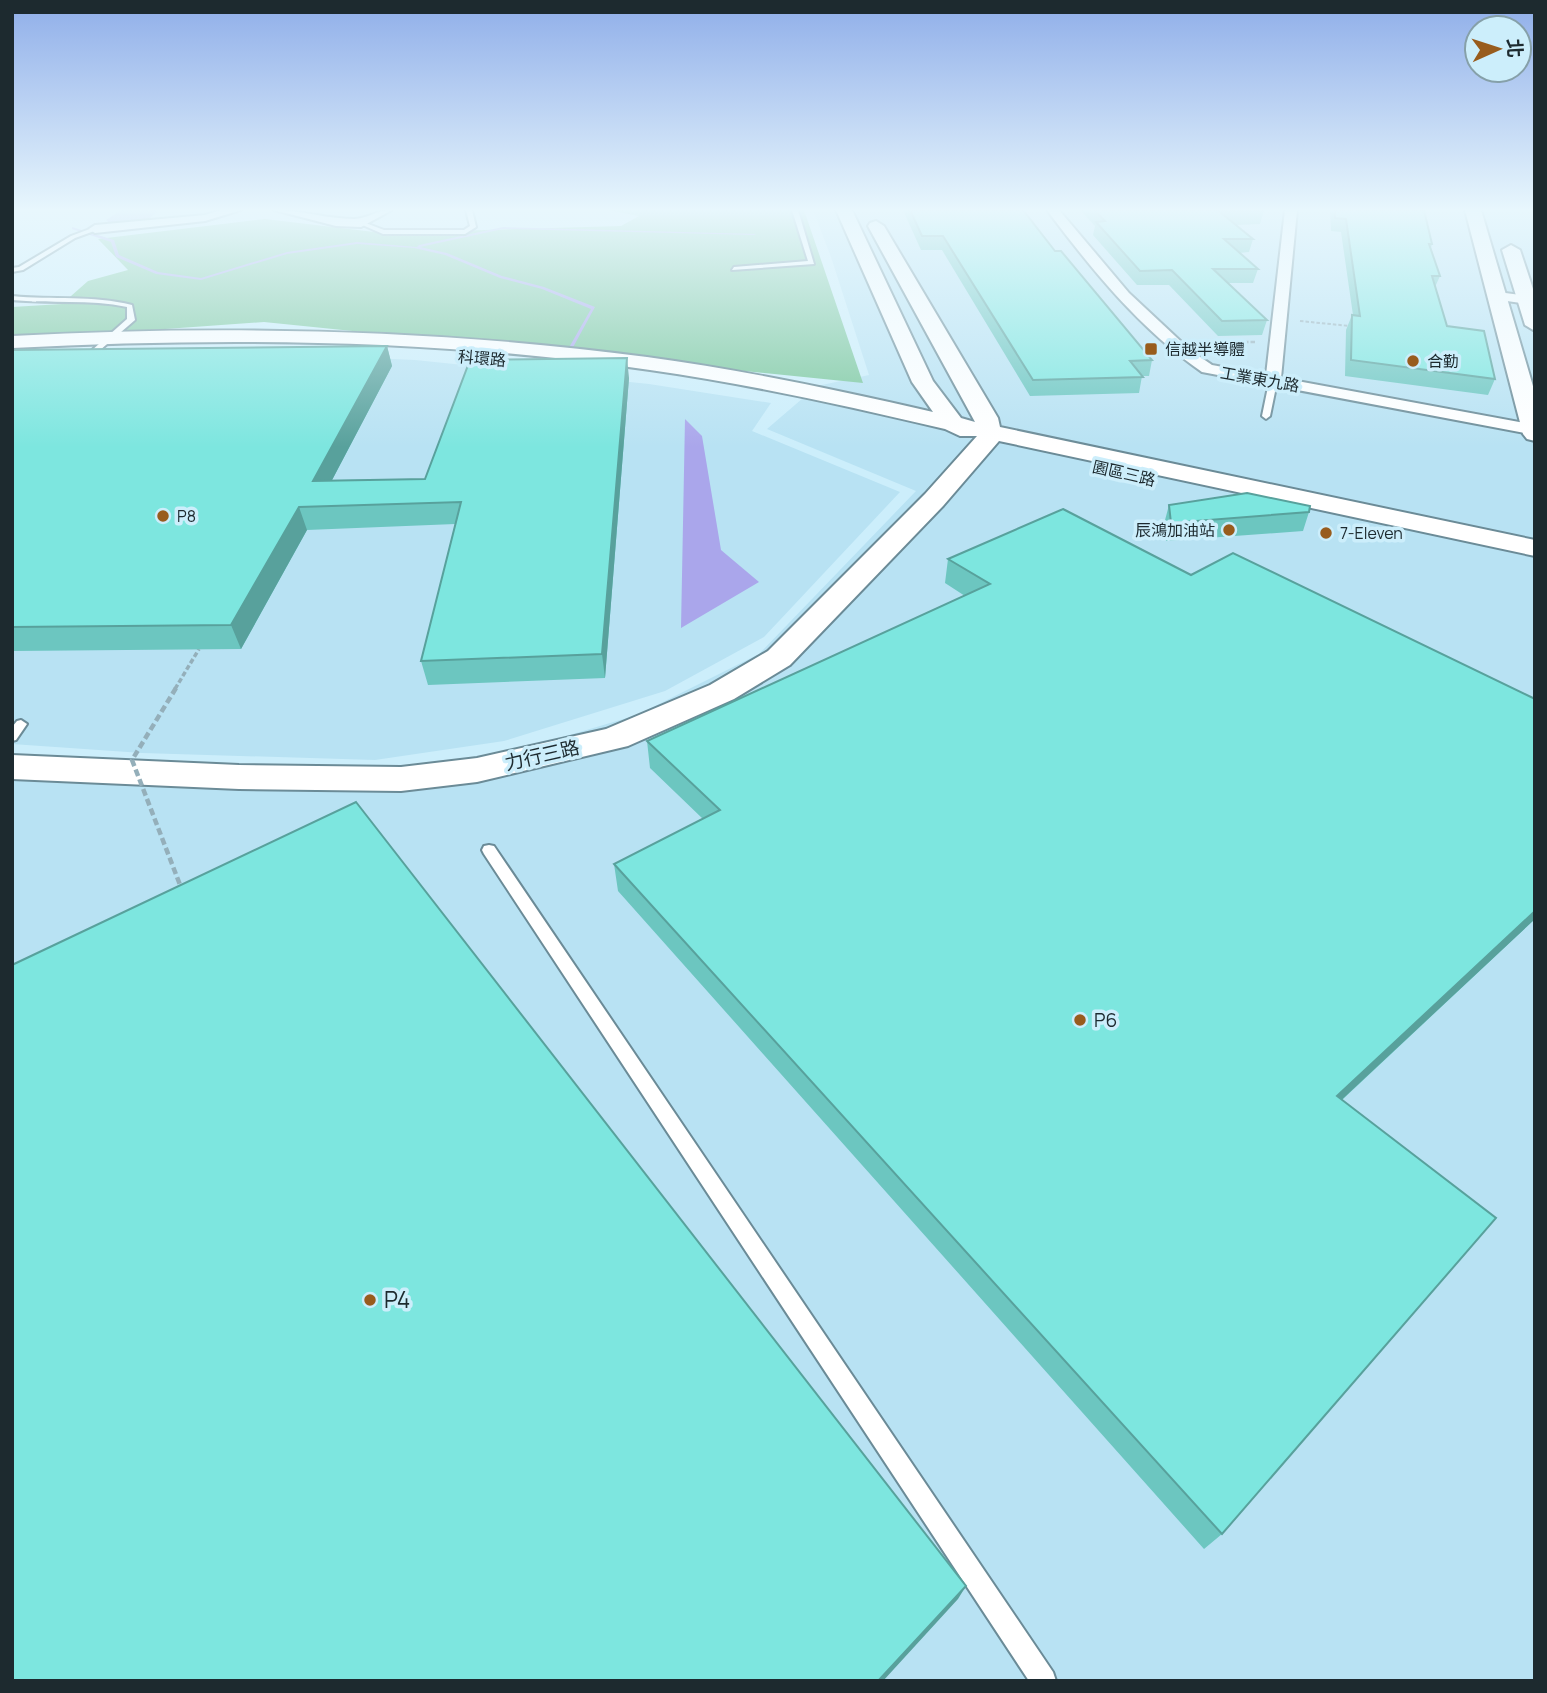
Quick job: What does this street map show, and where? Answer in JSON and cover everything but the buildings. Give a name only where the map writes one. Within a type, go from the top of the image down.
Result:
[{"type":"street","points":[[880,289],[923,382],[936,402],[967,436],[986,418],[913,289]]},
{"type":"street","name":"工業東九路","points":[[1122,289],[1168,342],[1206,369],[1534,431]]},
{"type":"street","points":[[1273,382],[1283,289]]},
{"type":"street","points":[[1496,289],[1534,431]]},
{"type":"street","points":[[1498,296],[1531,300],[1535,324]]},
{"type":"street","name":"科環路","points":[[12,342],[57,345],[370,344],[792,393],[898,411],[967,436]]},
{"type":"street","name":"科環路","points":[[12,354],[57,345]]},
{"type":"street","name":"科環路","points":[[792,393],[967,436]]},
{"type":"street","name":"科環路","points":[[898,411],[930,410],[935,407],[936,402]]},
{"type":"street","name":"園區三路","points":[[967,436],[1535,548]]},
{"type":"street","name":"園區三路","points":[[967,436],[1535,566]]},
{"type":"street","name":"力行三路","points":[[12,767],[239,777],[401,779],[477,770],[616,738],[722,692],[779,659],[934,499],[967,436]]},
{"type":"lane","points":[[12,298],[39,301],[108,301],[130,306],[131,320],[82,364]]},
{"type":"lane","points":[[1266,416],[1273,382]]},
{"type":"lane","points":[[12,737],[21,724]]},
{"type":"lane","points":[[489,850],[1044,1681]]},
{"type":"path","points":[[1280,318],[1350,326]]},
{"type":"path","points":[[1168,342],[1278,341]]},
{"type":"path","points":[[186,899],[132,760],[199,649]]},
{"type":"shaded area","points":[[841,289],[1535,289],[1535,1681],[12,1681],[12,755],[372,770],[509,753],[637,715],[759,654],[916,491],[767,429],[817,386],[869,375]]},
{"type":"shaded area","points":[[257,353],[415,360],[649,384],[771,403],[752,431],[900,492],[764,637],[665,691],[504,741],[375,760],[142,753],[12,744],[12,359]]},
{"type":"shaded area","points":[[685,419],[702,436],[721,550],[759,582],[681,628]]},
{"type":"green space","points":[[79,289],[831,289],[863,383],[264,322],[12,340],[12,307],[62,304]]},
{"type":"waterway","points":[[546,289],[593,308],[569,351],[574,356]]},
{"type":"place","name":"信越半導體","points":[[1151,349]]},
{"type":"place","name":"合勤","points":[[1413,361]]},
{"type":"place","name":"P8","points":[[163,516]]},
{"type":"place","name":"辰鴻加油站","points":[[1229,530]]},
{"type":"place","name":"7-Eleven","points":[[1326,533]]},
{"type":"place","name":"P6","points":[[1080,1020]]},
{"type":"place","name":"P4","points":[[370,1300]]}]
